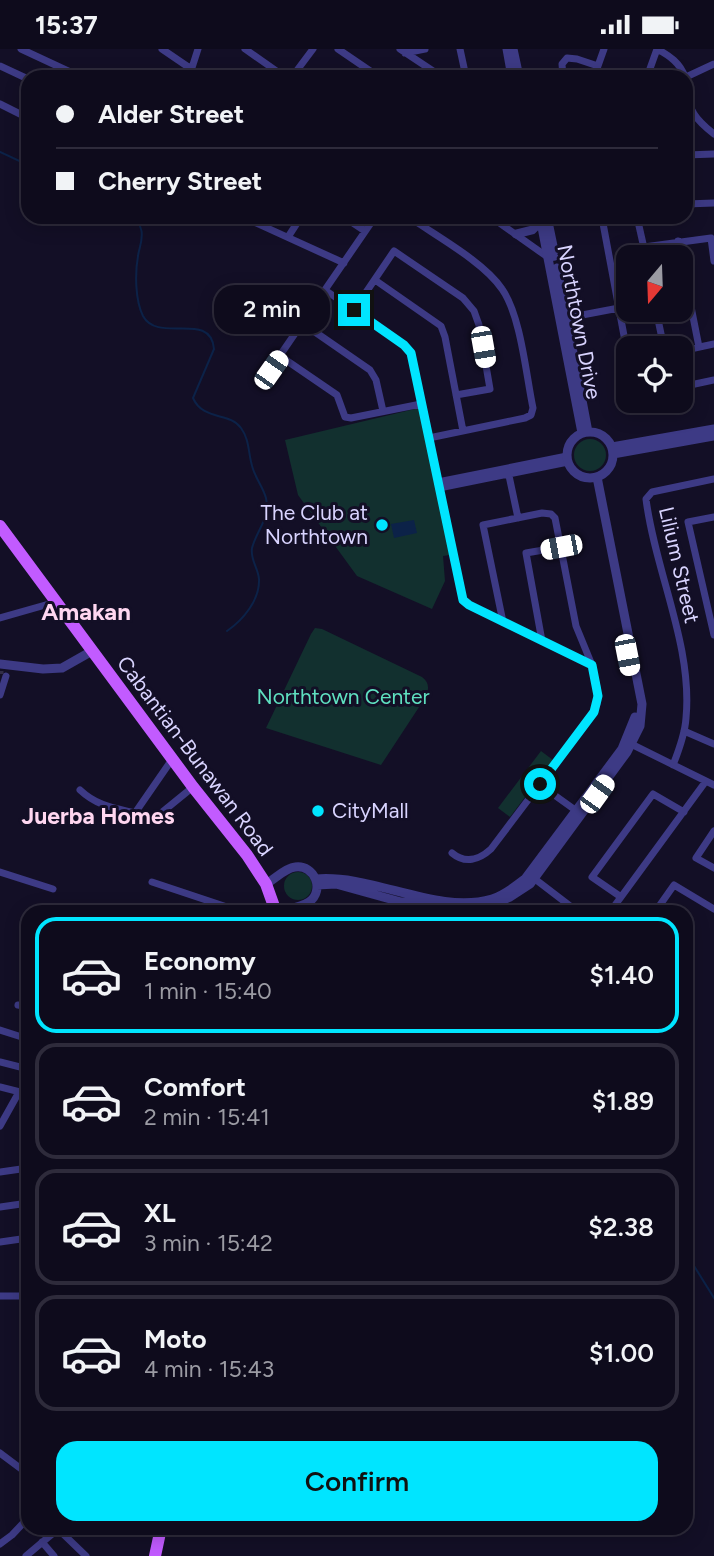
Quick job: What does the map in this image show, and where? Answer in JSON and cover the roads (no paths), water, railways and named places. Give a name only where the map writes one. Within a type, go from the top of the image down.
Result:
[{"type":"main road","name":"Cabantian-Bunawan Road","points":[[0,526],[193,787],[247,855],[265,884],[273,905]]},
{"type":"main road","points":[[155,1556],[160,1535]]},
{"type":"street","points":[[21,49],[66,70]]},
{"type":"street","points":[[162,49],[186,70]]},
{"type":"street","points":[[192,70],[198,49]]},
{"type":"street","points":[[246,49],[275,70]]},
{"type":"street","points":[[297,70],[313,49]]},
{"type":"street","points":[[338,49],[369,70]]},
{"type":"street","points":[[403,51],[425,49]]},
{"type":"street","points":[[460,49],[464,70]]},
{"type":"street","points":[[507,49],[511,70]]},
{"type":"street","points":[[513,49],[518,70]]},
{"type":"street","points":[[597,70],[604,49]]},
{"type":"street","points":[[649,70],[657,49],[676,62],[682,70]]},
{"type":"street","points":[[403,51],[432,70]]},
{"type":"street","points":[[562,70],[562,64],[567,58],[598,66]]},
{"type":"street","points":[[693,73],[714,64]]},
{"type":"street","points":[[0,66],[21,76]]},
{"type":"street","points":[[0,104],[21,114]]},
{"type":"street","points":[[693,114],[714,134]]},
{"type":"street","points":[[693,154],[714,153]]},
{"type":"street","points":[[693,204],[714,203]]},
{"type":"street","points":[[259,224],[344,263]]},
{"type":"street","points":[[288,237],[296,224]]},
{"type":"street","points":[[354,224],[365,231]]},
{"type":"street","points":[[261,383],[370,224]]},
{"type":"street","points":[[419,224],[484,269],[501,287],[512,306],[532,412],[525,418],[429,438]]},
{"type":"street","points":[[501,224],[552,258]]},
{"type":"street","points":[[516,234],[530,231],[537,224]]},
{"type":"street","name":"Northtown Drive","points":[[544,224],[585,432]]},
{"type":"street","points":[[605,224],[616,290]]},
{"type":"street","points":[[638,224],[643,245]]},
{"type":"street","points":[[655,245],[711,238],[714,261]]},
{"type":"street","points":[[678,241],[699,347]]},
{"type":"street","points":[[354,310],[394,251],[463,298],[474,311],[479,325],[490,389],[456,395]]},
{"type":"street","points":[[375,280],[441,326],[446,337],[463,431]]},
{"type":"street","points":[[325,290],[408,348],[463,600],[592,665]]},
{"type":"street","points":[[563,318],[616,309]]},
{"type":"street","points":[[302,323],[370,370],[376,380],[383,411]]},
{"type":"street","points":[[693,348],[714,344]]},
{"type":"street","points":[[280,356],[337,395],[345,417],[422,404]]},
{"type":"street","points":[[693,384],[714,380]]},
{"type":"street","points":[[613,450],[714,429]]},
{"type":"street","points":[[585,432],[603,435],[613,450],[608,470],[594,477],[577,474],[568,459],[570,442],[585,432]]},
{"type":"street","points":[[613,450],[714,436]]},
{"type":"street","points":[[438,485],[568,459]]},
{"type":"street","points":[[508,471],[517,518]]},
{"type":"street","points":[[316,882],[337,881],[471,903],[507,893],[531,876],[629,743],[636,714],[635,693],[594,477]]},
{"type":"street","name":"Lilium Street","points":[[673,765],[684,731],[687,692],[646,503],[647,496],[657,491],[714,479]]},
{"type":"street","points":[[452,853],[464,860],[485,855],[594,712],[598,696],[592,665],[581,642],[555,518],[551,514],[483,525],[503,622]]},
{"type":"street","points":[[714,517],[688,522],[714,635]]},
{"type":"street","points":[[542,641],[526,553],[561,547]]},
{"type":"street","points":[[0,618],[57,602]]},
{"type":"street","points":[[571,655],[581,642]]},
{"type":"street","points":[[0,695],[3,672],[62,668],[92,651]]},
{"type":"street","points":[[684,731],[714,744]]},
{"type":"street","points":[[629,743],[714,785]]},
{"type":"street","points":[[80,790],[88,798],[105,807],[135,813],[173,758]]},
{"type":"street","points":[[615,905],[706,781]]},
{"type":"street","points":[[540,784],[579,813]]},
{"type":"street","points":[[150,822],[193,787]]},
{"type":"street","points":[[621,897],[592,877],[624,832],[653,794],[684,812]]},
{"type":"street","points":[[714,831],[696,857],[714,868]]},
{"type":"street","points":[[265,884],[288,869],[306,869],[316,882],[316,893],[308,902],[298,905]]},
{"type":"street","points":[[0,872],[53,889]]},
{"type":"street","points":[[531,876],[564,905]]},
{"type":"street","points":[[152,882],[221,905]]},
{"type":"street","points":[[660,905],[674,885],[714,909]]},
{"type":"street","points":[[0,1030],[21,1037]]},
{"type":"street","points":[[0,1062],[21,1067]]},
{"type":"street","points":[[0,1087],[19,1092],[0,1126]]},
{"type":"street","points":[[0,1172],[21,1167]]},
{"type":"street","points":[[0,1207],[21,1204]]},
{"type":"street","points":[[0,1242],[21,1239]]},
{"type":"street","points":[[0,1296],[21,1296]]},
{"type":"street","points":[[0,1453],[21,1469]]},
{"type":"street","points":[[0,1544],[21,1525]]},
{"type":"street","points":[[26,1556],[50,1535]]},
{"type":"street","points":[[66,1535],[86,1556]]},
{"type":"street","points":[[42,1542],[54,1556]]},
{"type":"water","points":[[414,520],[417,533],[394,538],[391,524]]},
{"type":"waterway","points":[[0,152],[21,162]]},
{"type":"waterway","points":[[139,224],[142,239],[136,278],[138,302],[143,316],[150,324],[204,331],[211,338],[214,349],[193,398],[203,410],[230,420],[241,428],[246,437],[254,473],[266,498],[266,514],[252,548],[259,579],[257,594],[244,615],[227,631]]},
{"type":"waterway","points":[[693,1264],[714,1298]]},
{"type":"place","name":"The Club at Northtown","points":[[382,525]]},
{"type":"place","name":"CityMall","points":[[318,811]]},
{"type":"district","name":"Amakan","points":[[86,612]]},
{"type":"district","name":"Juerba Homes","points":[[98,816]]},
{"type":"park label","name":"Northtown Center","points":[[343,697]]}]
